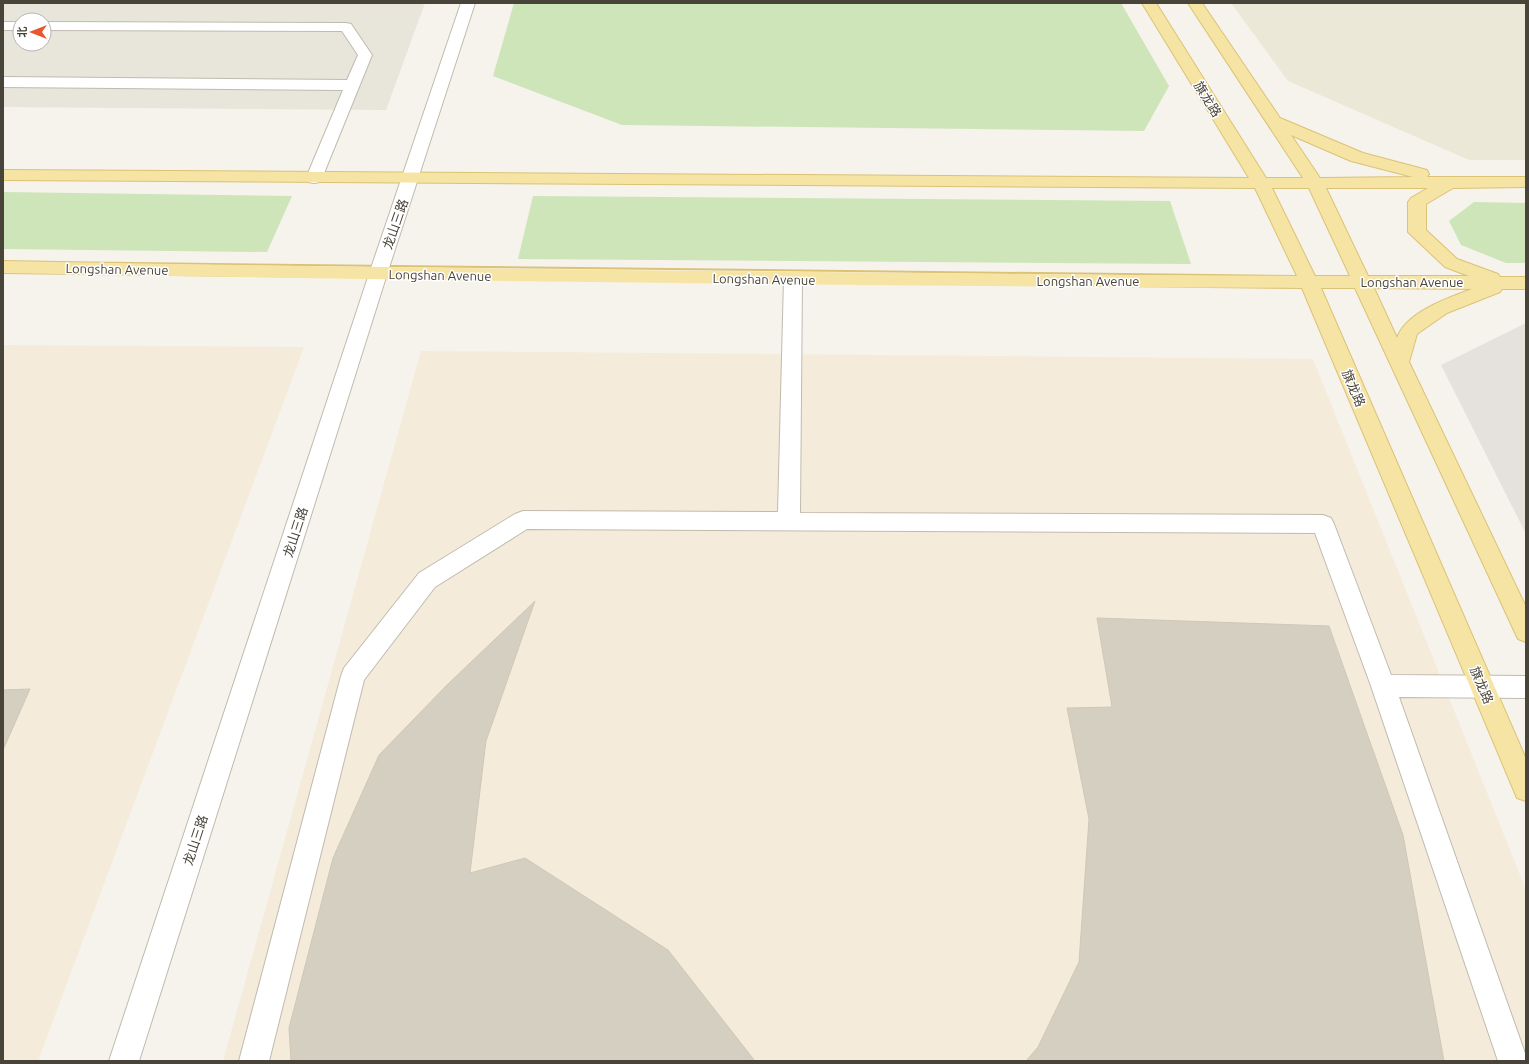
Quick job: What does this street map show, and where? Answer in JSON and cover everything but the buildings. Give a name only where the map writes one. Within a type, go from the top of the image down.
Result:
[{"type":"main road","name":"旗龙路","points":[[1149,3],[1261,183],[1308,282],[1526,789]]},
{"type":"main road","points":[[1195,3],[1315,183],[1526,632]]},
{"type":"main road","points":[[1275,122],[1357,157],[1450,182]]},
{"type":"main road","points":[[3,175],[411,179],[1261,183],[1526,182]]},
{"type":"main road","points":[[1450,182],[1417,202],[1417,232],[1452,263],[1504,283]]},
{"type":"main road","name":"Longshan Avenue","points":[[3,267],[378,274],[793,279],[1526,283]]},
{"type":"main road","points":[[1399,363],[1409,331],[1440,308],[1504,283]]},
{"type":"street","name":"龙山三路","points":[[124,1061],[378,274],[411,179],[468,3]]},
{"type":"street","points":[[52,26],[346,27],[364,55],[314,178]]},
{"type":"street","points":[[3,82],[353,85]]},
{"type":"street","points":[[789,520],[793,279]]},
{"type":"street","points":[[254,1061],[353,676],[427,580],[523,520],[789,520],[1323,524],[1383,686],[1513,1061]]},
{"type":"street","points":[[1383,686],[1483,688],[1526,687]]},
{"type":"shaded area","points":[[3,3],[425,3],[386,110],[3,107]]},
{"type":"shaded area","points":[[1231,3],[1526,3],[1526,160],[1469,160],[1288,81]]},
{"type":"shaded area","points":[[1526,323],[1526,534],[1441,365]]},
{"type":"shaded area","points":[[3,345],[304,347],[38,1061],[3,1061]]},
{"type":"shaded area","points":[[421,351],[1313,359],[1526,890],[1526,1061],[223,1061]]},
{"type":"green space","points":[[514,3],[1121,3],[1169,86],[1144,131],[622,125],[493,76]]},
{"type":"green space","points":[[3,192],[292,196],[267,252],[3,249]]},
{"type":"green space","points":[[533,196],[1170,201],[1191,264],[518,259]]},
{"type":"green space","points":[[1474,202],[1526,203],[1526,263],[1506,263],[1461,245],[1449,221]]}]
